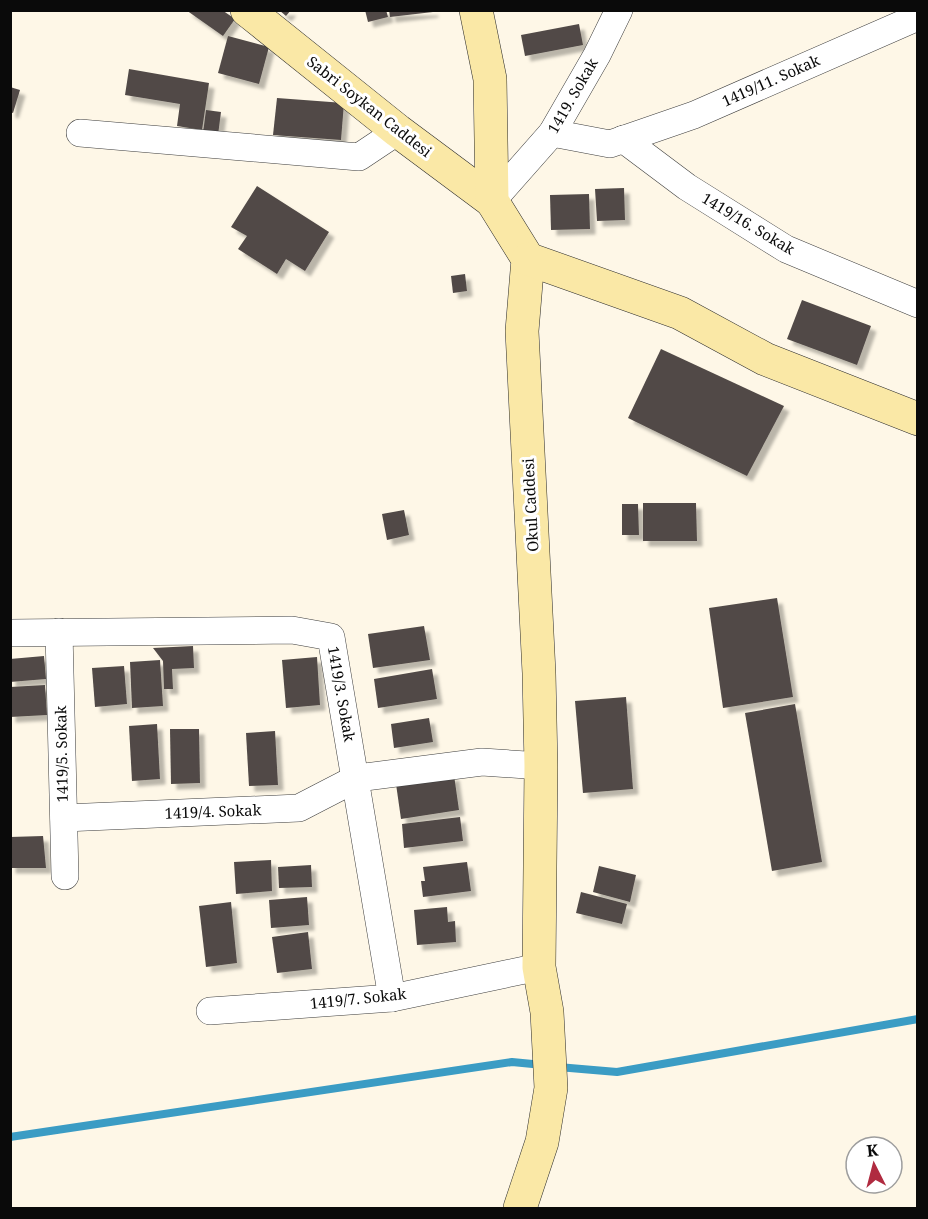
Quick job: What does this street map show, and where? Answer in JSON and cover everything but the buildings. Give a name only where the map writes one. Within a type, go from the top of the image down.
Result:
[{"type":"street","name":"Sabri Soykan Caddesi","points":[[247,10],[398,131],[492,201]]},
{"type":"street","points":[[476,10],[490,80],[492,201],[528,259],[680,312],[765,359],[918,419]]},
{"type":"street","name":"1419. Sokak","points":[[492,201],[552,133],[597,55],[619,10]]},
{"type":"street","name":"1419/11. Sokak","points":[[552,133],[610,144],[694,115],[918,17]]},
{"type":"street","points":[[80,133],[359,158],[398,131]]},
{"type":"street","name":"1419/16. Sokak","points":[[623,139],[687,187],[786,249],[918,304]]},
{"type":"street","name":"Okul Caddesi","points":[[520,1209],[542,1142],[551,1088],[547,1011],[539,967],[541,766],[539,674],[522,331],[528,259]]},
{"type":"street","name":"1419/3. Sokak","points":[[10,633],[292,630],[331,637],[392,998]]},
{"type":"street","name":"1419/5. Sokak","points":[[59,632],[65,876]]},
{"type":"street","name":"1419/4. Sokak","points":[[64,818],[299,808],[355,780],[482,762],[541,766]]},
{"type":"street","name":"1419/7. Sokak","points":[[210,1011],[392,998],[539,967]]},
{"type":"waterway","points":[[558,1067],[617,1072],[918,1019]]},
{"type":"waterway","points":[[10,1137],[512,1062],[543,1065]]}]
